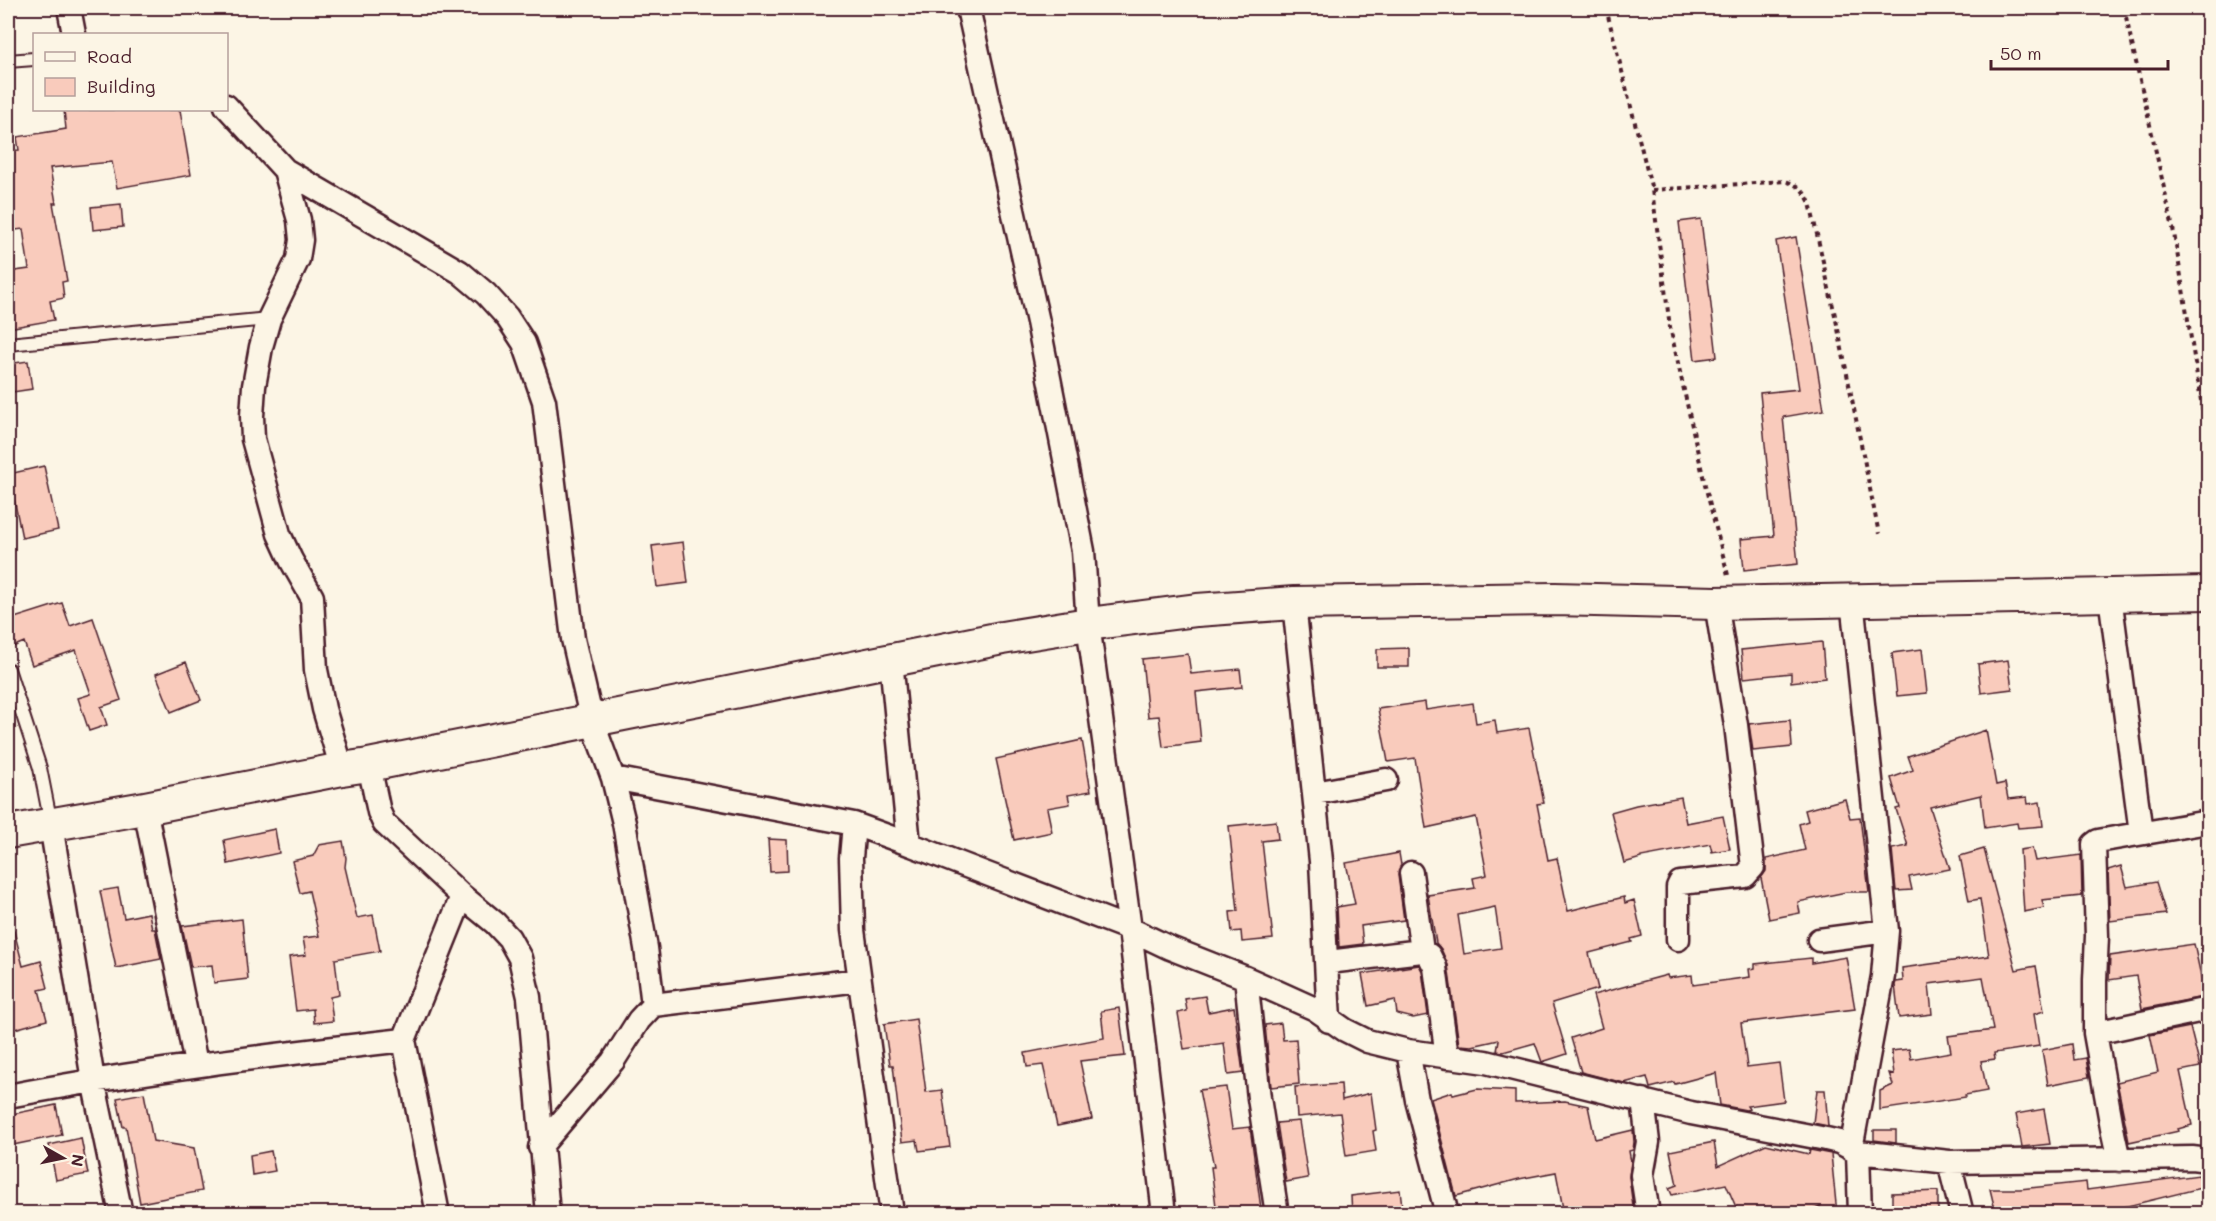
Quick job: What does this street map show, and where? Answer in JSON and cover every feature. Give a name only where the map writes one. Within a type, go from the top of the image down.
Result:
[{"type":"street","points":[[69,8],[74,33]]},
{"type":"street","points":[[968,8],[1038,322],[1083,551],[1088,624],[1130,929],[1164,1214]]},
{"type":"street","points":[[228,107],[285,170],[460,272],[486,294],[507,317],[524,343],[544,401],[573,639],[592,721],[613,778],[631,860],[653,1005]]},
{"type":"street","points":[[285,170],[299,220],[301,240],[298,258],[291,276],[269,319],[254,386],[254,439],[279,534],[287,554],[312,597],[316,670],[324,710],[384,823],[509,938],[520,958],[529,997],[540,1147],[548,1214]]},
{"type":"street","points":[[8,832],[356,767],[891,660],[1088,624],[1197,610],[1294,603],[1543,599],[1726,602],[2208,593]]},
{"type":"street","points":[[2110,596],[2141,833]]},
{"type":"street","points":[[1852,600],[1887,931],[1883,976],[1854,1150],[1860,1214]]},
{"type":"street","points":[[1678,939],[1678,887],[1680,883],[1745,876],[1753,867],[1736,725],[1726,602]]},
{"type":"street","points":[[1294,603],[1315,793],[1328,962],[1329,1021]]},
{"type":"street","points":[[891,660],[909,844]]},
{"type":"street","points":[[613,778],[854,824],[1130,929],[1314,1009],[1329,1021],[1367,1041],[1408,1051],[1486,1062],[1691,1113],[1827,1139],[1854,1150],[1949,1162],[2192,1158],[2208,1160]]},
{"type":"street","points":[[1315,793],[1386,780]]},
{"type":"street","points":[[145,808],[196,1064]]},
{"type":"street","points":[[2120,1160],[2095,1033],[2094,988],[2097,926],[2094,843],[2208,822]]},
{"type":"street","points":[[854,824],[851,858],[854,930],[892,1214]]},
{"type":"street","points":[[51,825],[93,1080],[121,1214]]},
{"type":"street","points":[[1411,873],[1422,951]]},
{"type":"street","points":[[438,1214],[404,1040],[462,896]]},
{"type":"street","points":[[1819,940],[1887,931]]},
{"type":"street","points":[[1328,962],[1422,951],[1429,955],[1435,966],[1447,1057]]},
{"type":"street","points":[[1246,978],[1258,1098],[1277,1214]]},
{"type":"street","points":[[540,1147],[613,1061],[639,1020],[653,1005],[859,980]]},
{"type":"street","points":[[2095,1033],[2208,1009]]},
{"type":"street","points":[[8,1096],[196,1064],[404,1040]]},
{"type":"street","points":[[1408,1051],[1417,1100],[1447,1214]]},
{"type":"street","points":[[1643,1100],[1648,1142],[1642,1175],[1648,1214]]},
{"type":"street","points":[[1949,1162],[1962,1214]]},
{"type":"lane","points":[[8,61],[33,59]]},
{"type":"lane","points":[[8,344],[269,319]]},
{"type":"lane","points":[[8,669],[40,768],[51,825]]},
{"type":"path","points":[[1606,8],[1652,190],[1670,327],[1703,474],[1726,602]]},
{"type":"path","points":[[2124,8],[2174,233],[2208,444]]},
{"type":"path","points":[[1652,190],[1785,181],[1797,185],[1805,194],[1810,203],[1838,329],[1879,534]]},
{"type":"building","points":[[64,111],[180,111],[191,175],[117,188],[112,162],[50,168],[56,203],[53,203],[67,281],[62,282],[64,298],[50,301],[54,320],[8,328],[8,272],[29,269],[23,229],[8,231],[8,151],[19,150],[17,137],[66,129]]},
{"type":"building","points":[[121,204],[123,227],[93,230],[91,207]]},
{"type":"building","points":[[1701,219],[1717,357],[1695,360],[1679,222]]},
{"type":"building","points":[[1796,237],[1824,410],[1783,417],[1798,564],[1744,570],[1741,539],[1774,536],[1760,393],[1799,389],[1776,241]]},
{"type":"building","points":[[28,361],[32,389],[13,392],[8,364]]},
{"type":"building","points":[[44,466],[58,530],[22,538],[9,474]]},
{"type":"building","points":[[683,542],[688,583],[657,587],[652,546]]},
{"type":"building","points":[[62,603],[70,626],[93,618],[121,700],[101,707],[107,725],[89,731],[78,698],[91,694],[76,650],[32,665],[24,642],[8,649],[8,620]]},
{"type":"building","points":[[1822,642],[1825,678],[1791,682],[1791,673],[1744,678],[1741,650]]},
{"type":"building","points":[[1409,648],[1409,667],[1377,667],[1377,649]]},
{"type":"building","points":[[1922,649],[1927,693],[1897,696],[1892,653]]},
{"type":"building","points":[[1188,654],[1191,674],[1240,669],[1242,687],[1196,692],[1201,742],[1163,747],[1159,716],[1148,717],[1142,659]]},
{"type":"building","points":[[2008,660],[2012,689],[1981,693],[1978,664]]},
{"type":"building","points":[[186,662],[201,700],[171,712],[156,674]]},
{"type":"building","points":[[1425,702],[1426,710],[1473,703],[1476,723],[1495,720],[1497,733],[1529,728],[1544,803],[1537,804],[1548,860],[1557,858],[1568,911],[1624,897],[1625,903],[1634,900],[1642,936],[1631,939],[1632,942],[1589,953],[1598,989],[1552,1003],[1567,1054],[1542,1062],[1535,1043],[1503,1052],[1497,1051],[1499,1040],[1472,1046],[1459,1045],[1448,965],[1436,943],[1428,895],[1475,888],[1473,878],[1487,875],[1476,817],[1426,828],[1415,758],[1388,762],[1378,709]],"holes":[[[1495,907],[1501,948],[1464,954],[1458,915]]]},
{"type":"building","points":[[1790,720],[1792,747],[1753,751],[1749,724]]},
{"type":"building","points":[[1986,730],[1996,785],[2005,783],[2008,799],[2027,797],[2028,804],[2040,802],[2043,826],[2018,828],[2017,823],[1985,828],[1981,795],[1930,807],[1950,869],[1909,877],[1912,890],[1896,891],[1892,849],[1908,846],[1896,809],[1900,808],[1891,778],[1913,770],[1908,756]]},
{"type":"building","points":[[1082,740],[1091,791],[1068,795],[1070,804],[1047,808],[1052,832],[1014,840],[996,759]]},
{"type":"building","points":[[1681,797],[1686,823],[1723,816],[1730,849],[1712,852],[1710,844],[1641,857],[1624,863],[1611,812]]},
{"type":"building","points":[[1845,799],[1850,818],[1860,817],[1869,892],[1846,892],[1798,902],[1800,913],[1769,919],[1761,878],[1766,871],[1766,859],[1805,850],[1799,824],[1808,821],[1805,810]]},
{"type":"building","points":[[1276,821],[1278,839],[1262,841],[1273,939],[1242,942],[1241,931],[1232,932],[1230,912],[1238,911],[1229,826]]},
{"type":"building","points":[[275,829],[279,853],[228,864],[224,840]]},
{"type":"building","points":[[768,839],[787,840],[788,871],[770,872]]},
{"type":"building","points":[[343,841],[345,867],[357,918],[373,915],[380,951],[335,959],[339,995],[330,997],[333,1021],[314,1023],[313,1009],[296,1011],[289,957],[306,955],[303,938],[319,936],[309,891],[300,893],[292,861],[313,856],[319,845]]},
{"type":"building","points":[[2032,848],[2035,861],[2081,855],[2082,896],[2042,900],[2044,908],[2024,912],[2020,850]]},
{"type":"building","points":[[1984,849],[2016,970],[2036,966],[2044,1011],[2034,1014],[2039,1046],[1994,1053],[1995,1059],[1981,1061],[1987,1091],[1965,1095],[1966,1097],[1880,1110],[1880,1091],[1893,1085],[1889,1073],[1894,1074],[1891,1051],[1909,1049],[1911,1059],[1951,1052],[1948,1036],[1993,1030],[1983,977],[1929,984],[1932,1014],[1899,1018],[1895,985],[1896,982],[1903,981],[1902,968],[1989,956],[1980,899],[1969,901],[1960,856]]},
{"type":"building","points":[[1399,853],[1401,865],[1398,875],[1404,920],[1361,926],[1363,944],[1339,947],[1337,907],[1355,904],[1346,863]]},
{"type":"building","points":[[2121,866],[2127,887],[2156,882],[2166,914],[2110,921],[2108,870]]},
{"type":"building","points":[[118,888],[124,918],[149,913],[161,959],[116,968],[100,891]]},
{"type":"building","points":[[242,919],[248,979],[214,983],[212,965],[191,967],[182,926]]},
{"type":"building","points":[[14,931],[23,966],[41,961],[48,988],[39,990],[47,1020],[11,1030],[8,1014],[8,932]]},
{"type":"building","points":[[2194,944],[2202,981],[2208,979],[2208,996],[2142,1009],[2136,976],[2109,980],[2110,956]]},
{"type":"building","points":[[1846,957],[1855,1009],[1741,1023],[1747,1067],[1779,1063],[1784,1101],[1747,1106],[1749,1109],[1746,1110],[1720,1105],[1716,1073],[1650,1088],[1647,1077],[1624,1083],[1581,1072],[1571,1038],[1602,1028],[1593,995],[1667,975],[1668,978],[1692,975],[1693,985],[1750,977],[1749,969],[1755,968],[1755,964],[1811,958],[1811,963]]},
{"type":"building","points":[[1419,965],[1422,971],[1428,1015],[1413,1018],[1397,1014],[1395,1000],[1368,1006],[1362,974]]},
{"type":"building","points":[[1205,996],[1208,1012],[1234,1007],[1243,1073],[1228,1075],[1224,1043],[1184,1049],[1178,1013],[1187,1011],[1185,999]]},
{"type":"building","points":[[1119,1008],[1125,1056],[1080,1061],[1092,1119],[1057,1126],[1043,1065],[1027,1067],[1025,1053],[1104,1038],[1101,1011]]},
{"type":"building","points":[[916,1019],[926,1092],[942,1090],[950,1147],[919,1151],[917,1140],[902,1142],[893,1065],[890,1065],[884,1024]]},
{"type":"building","points":[[1281,1023],[1283,1040],[1296,1039],[1299,1084],[1271,1087],[1265,1025]]},
{"type":"building","points":[[2190,1027],[2200,1067],[2180,1071],[2192,1125],[2178,1129],[2179,1131],[2129,1142],[2117,1082],[2158,1072],[2150,1035]]},
{"type":"building","points":[[2072,1044],[2074,1060],[2086,1058],[2089,1077],[2048,1085],[2042,1050]]},
{"type":"building","points":[[1341,1084],[1342,1100],[1371,1093],[1376,1130],[1373,1131],[1376,1151],[1346,1156],[1340,1113],[1297,1117],[1295,1087]]},
{"type":"building","points":[[1226,1087],[1232,1129],[1250,1127],[1261,1209],[1217,1214],[1211,1167],[1214,1167],[1199,1090]]},
{"type":"building","points":[[1477,1089],[1515,1091],[1515,1103],[1565,1101],[1588,1106],[1595,1139],[1633,1130],[1633,1150],[1629,1151],[1631,1162],[1629,1177],[1634,1214],[1564,1214],[1556,1172],[1519,1179],[1456,1196],[1431,1099],[1452,1092],[1453,1095]]},
{"type":"building","points":[[1817,1090],[1825,1090],[1828,1126],[1813,1123]]},
{"type":"building","points":[[144,1093],[153,1141],[194,1148],[202,1191],[140,1203],[126,1127],[123,1127],[117,1098]]},
{"type":"building","points":[[56,1105],[62,1135],[8,1146],[8,1115]]},
{"type":"building","points":[[2044,1109],[2050,1144],[2022,1147],[2016,1114]]},
{"type":"building","points":[[1299,1121],[1308,1178],[1286,1182],[1277,1123]]},
{"type":"building","points":[[1874,1130],[1896,1130],[1896,1143],[1874,1140]]},
{"type":"building","points":[[81,1138],[88,1174],[56,1180],[49,1145]]},
{"type":"building","points":[[1714,1142],[1718,1166],[1766,1144],[1809,1154],[1810,1150],[1831,1154],[1837,1214],[1823,1214],[1820,1207],[1803,1214],[1739,1214],[1726,1184],[1672,1195],[1669,1188],[1677,1185],[1670,1151]]},
{"type":"building","points":[[271,1151],[275,1171],[252,1175],[250,1155]]},
{"type":"building","points":[[2199,1175],[2201,1188],[2107,1211],[2107,1214],[1996,1214],[1990,1189],[2020,1189],[2086,1182],[2087,1190]]},
{"type":"building","points":[[1400,1190],[1403,1214],[1352,1214],[1351,1196]]},
{"type":"building","points":[[1938,1191],[1938,1214],[1892,1214],[1892,1193]]}]
